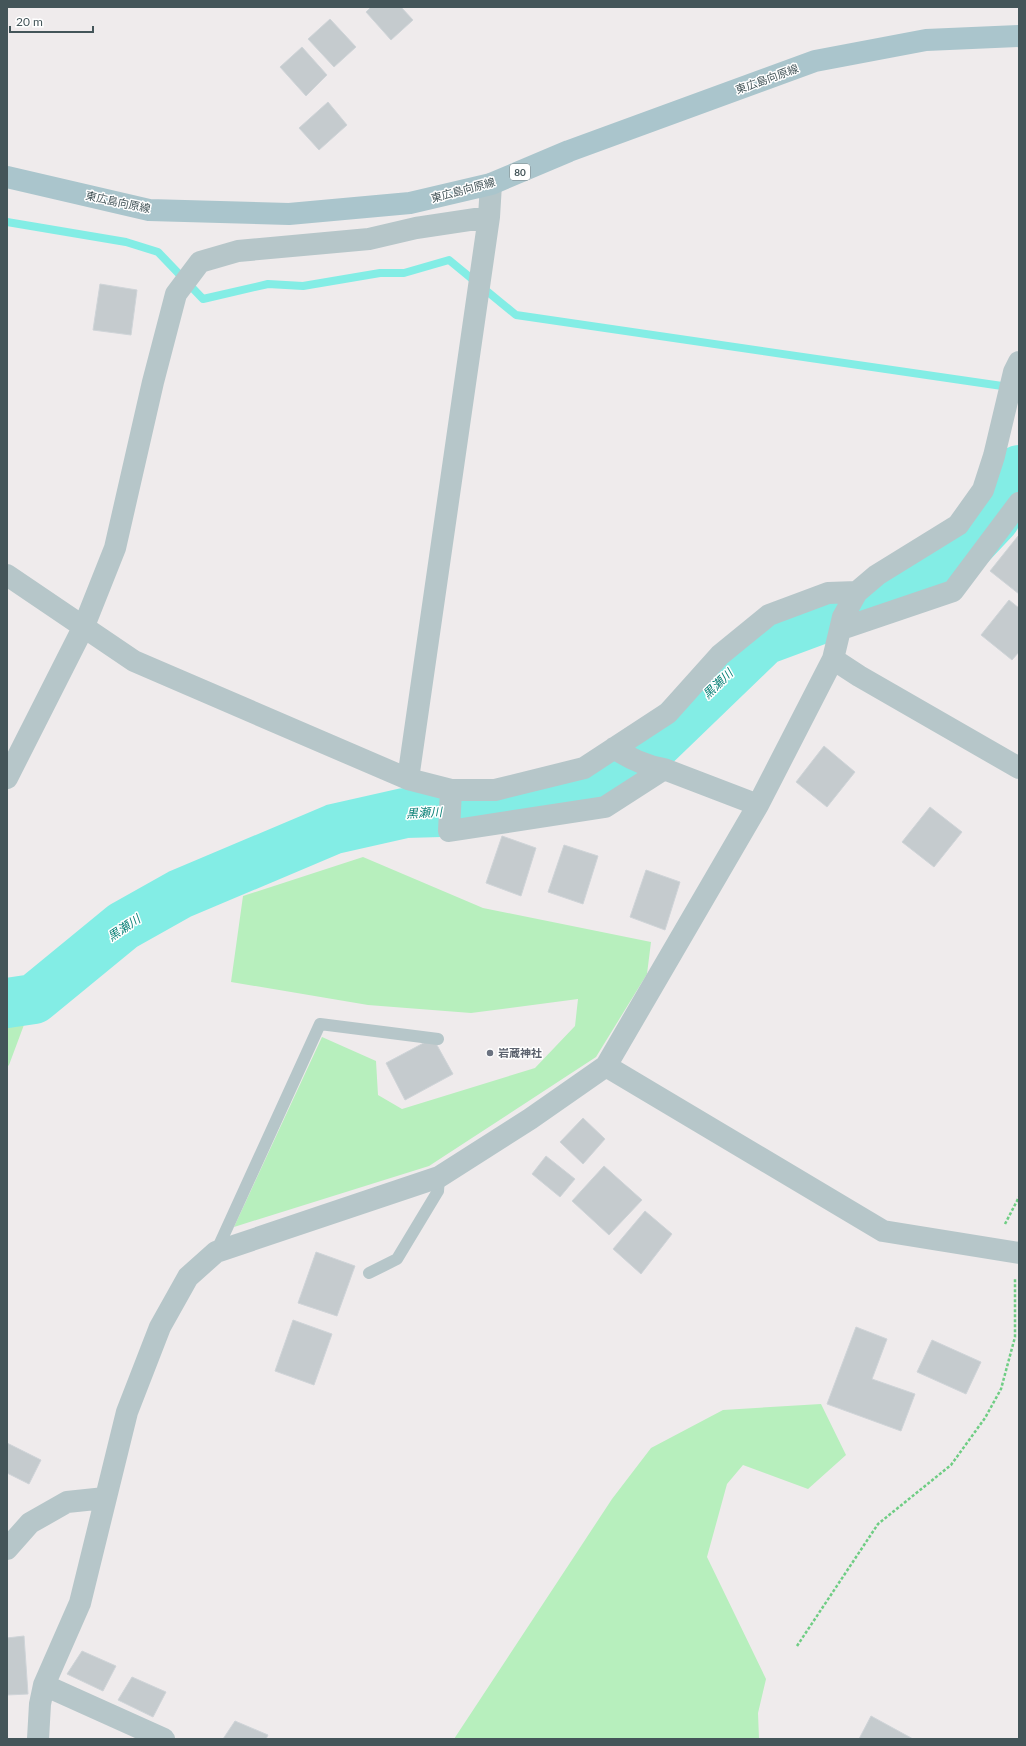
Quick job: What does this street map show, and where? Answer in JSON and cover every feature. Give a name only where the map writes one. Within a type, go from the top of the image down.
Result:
[{"type":"main road","name":"東広島向原線","points":[[7,177],[149,210],[289,214],[410,203],[491,184],[569,151],[815,61],[926,40],[1019,36]]},
{"type":"street","points":[[408,779],[489,217],[491,184]]},
{"type":"street","points":[[7,778],[84,626],[115,548],[153,382],[176,294],[200,262],[238,251],[369,239],[416,228],[489,217]]},
{"type":"street","points":[[38,1739],[40,1704],[44,1685],[80,1603],[127,1412],[160,1327],[188,1277],[216,1252],[439,1177],[530,1120],[606,1066],[758,805],[833,659],[843,617],[856,592],[877,575],[958,525],[983,490],[994,456],[1014,372],[1019,362]]},
{"type":"street","points":[[841,629],[953,591],[1019,503]]},
{"type":"street","points":[[7,575],[134,661],[408,779],[451,790],[495,790],[584,768],[620,752],[668,713],[720,655],[769,615],[828,593],[856,592]]},
{"type":"street","points":[[833,659],[859,676],[1019,768]]},
{"type":"street","points":[[620,752],[657,768],[758,805]]},
{"type":"street","points":[[451,790],[449,831],[605,807],[657,768]]},
{"type":"street","points":[[606,1066],[883,1231],[992,1248],[1018,1263]]},
{"type":"street","points":[[7,1549],[30,1523],[67,1502],[105,1498]]},
{"type":"street","points":[[44,1685],[164,1739]]},
{"type":"lane","points":[[216,1252],[320,1024],[438,1039]]},
{"type":"lane","points":[[370,1273],[397,1259],[438,1191],[439,1177]]},
{"type":"path","points":[[992,1248],[1019,1197]]},
{"type":"path","points":[[797,1646],[878,1524],[951,1465],[984,1418],[1001,1389],[1015,1337],[1014,1279],[1018,1263]]},
{"type":"green space","points":[[363,857],[483,908],[651,942],[647,974],[596,1057],[429,1166],[234,1227],[322,1037],[376,1061],[378,1095],[402,1109],[535,1068],[575,1026],[578,999],[471,1013],[368,1005],[231,982],[243,896]]},
{"type":"green space","points":[[31,1006],[9,1065],[7,1067],[7,1009]]},
{"type":"green space","points":[[821,1404],[846,1455],[808,1489],[743,1465],[727,1484],[707,1557],[766,1679],[758,1713],[759,1739],[454,1739],[612,1499],[651,1448],[723,1410]]},
{"type":"building","points":[[371,7],[401,7],[413,20],[391,40],[366,12]]},
{"type":"building","points":[[330,19],[356,47],[334,67],[308,39]]},
{"type":"building","points":[[302,47],[327,75],[306,96],[280,67]]},
{"type":"building","points":[[328,102],[347,125],[319,150],[299,128]]},
{"type":"building","points":[[100,284],[137,290],[131,335],[93,330]]},
{"type":"building","points":[[1018,536],[1019,537],[1019,594],[990,571]]},
{"type":"building","points":[[1009,600],[1019,608],[1019,652],[1012,660],[981,635]]},
{"type":"building","points":[[824,746],[855,772],[827,807],[796,782]]},
{"type":"building","points":[[930,807],[962,832],[934,867],[902,842]]},
{"type":"building","points":[[502,836],[536,848],[521,896],[486,883]]},
{"type":"building","points":[[564,845],[598,856],[583,904],[548,892]]},
{"type":"building","points":[[646,870],[680,882],[665,930],[630,917]]},
{"type":"building","points":[[433,1038],[453,1074],[405,1100],[386,1063]]},
{"type":"building","points":[[583,1118],[605,1139],[583,1164],[560,1142]]},
{"type":"building","points":[[546,1156],[575,1179],[560,1197],[532,1174]]},
{"type":"building","points":[[604,1166],[642,1200],[609,1235],[572,1201]]},
{"type":"building","points":[[645,1211],[672,1234],[641,1274],[613,1249]]},
{"type":"building","points":[[316,1252],[355,1266],[337,1316],[298,1303]]},
{"type":"building","points":[[293,1320],[332,1334],[314,1385],[275,1371]]},
{"type":"building","points":[[856,1327],[887,1339],[872,1379],[915,1394],[901,1431],[827,1404]]},
{"type":"building","points":[[932,1340],[981,1362],[966,1394],[917,1372]]},
{"type":"building","points":[[7,1443],[41,1460],[29,1484],[7,1473]]},
{"type":"building","points":[[24,1636],[28,1694],[7,1695],[7,1638]]},
{"type":"building","points":[[82,1651],[116,1666],[103,1691],[67,1674]]},
{"type":"building","points":[[132,1677],[166,1692],[153,1717],[118,1700]]},
{"type":"building","points":[[871,1716],[913,1739],[859,1739]]},
{"type":"building","points":[[235,1721],[268,1735],[266,1739],[223,1739]]},
{"type":"waterway","points":[[7,222],[126,242],[158,252],[203,299],[268,284],[303,286],[380,273],[404,273],[449,260],[516,315],[1009,387]]},
{"type":"waterway","name":"黒瀬川","points":[[867,602],[930,582],[946,570],[995,518],[1019,470]]},
{"type":"waterway","name":"黒瀬川","points":[[7,1003],[34,999],[123,926],[180,894],[334,829],[405,813],[477,811],[623,776],[764,640],[826,617]]},
{"type":"place","name":"岩蔵神社","points":[[490,1053]]}]
